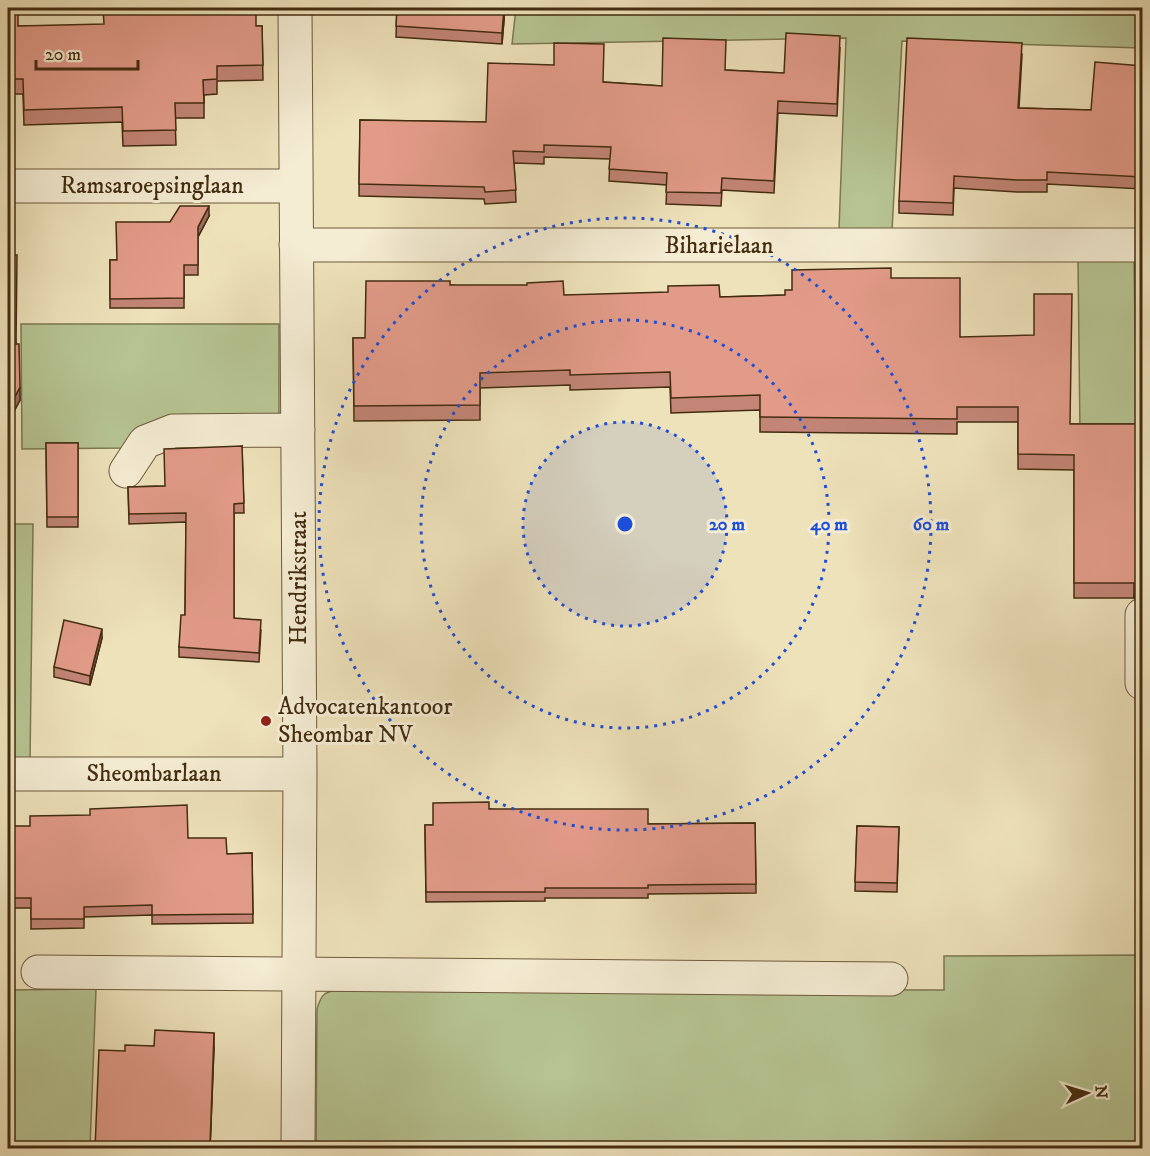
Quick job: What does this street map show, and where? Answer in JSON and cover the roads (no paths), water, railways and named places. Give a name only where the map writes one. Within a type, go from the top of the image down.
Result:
[{"type":"street","name":"Hendrikstraat","points":[[295,8],[300,774],[298,1149]]},
{"type":"street","name":"Ramsaroepsinglaan","points":[[8,186],[296,186]]},
{"type":"street","name":"Biharielaan","points":[[296,245],[1143,245]]},
{"type":"street","points":[[126,471],[145,442],[172,431],[298,430]]},
{"type":"street","points":[[1143,615],[1143,682]]},
{"type":"street","name":"Sheombarlaan","points":[[8,774],[300,774]]},
{"type":"street","points":[[38,972],[891,979]]},
{"type":"place","name":"Advocatenkantoor Sheombar NV","points":[[266,721]]}]
